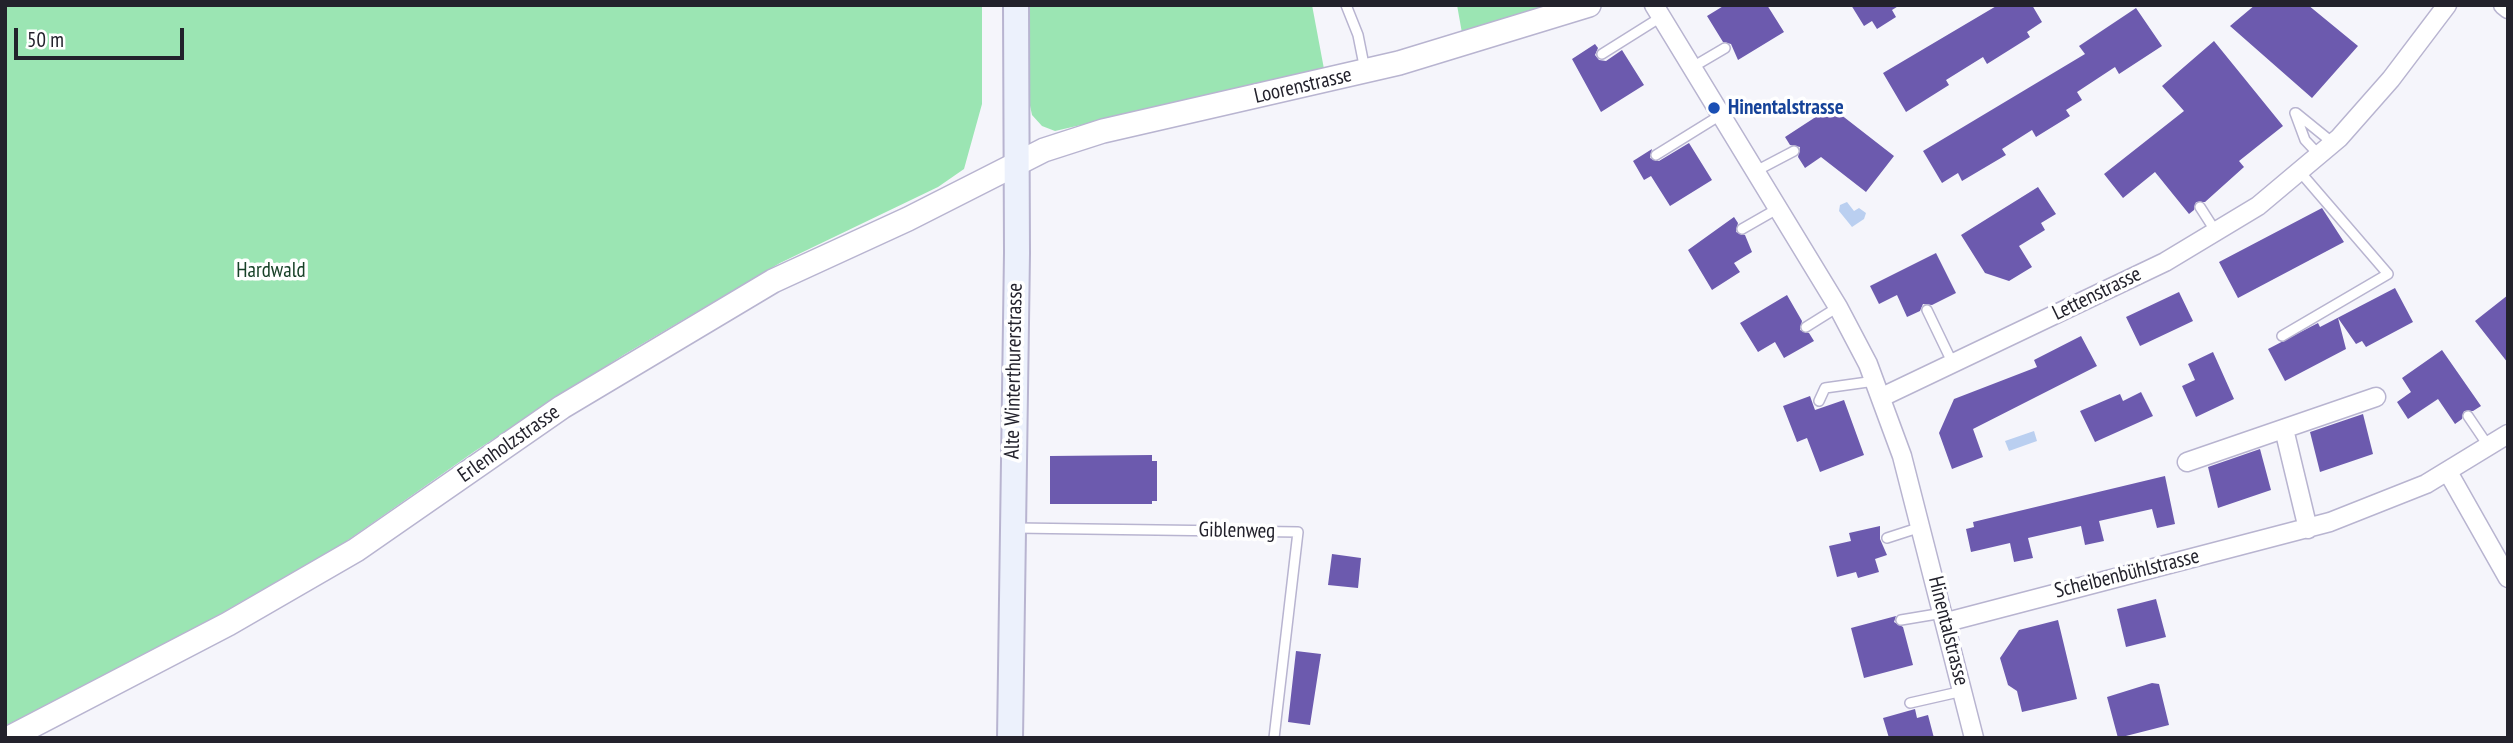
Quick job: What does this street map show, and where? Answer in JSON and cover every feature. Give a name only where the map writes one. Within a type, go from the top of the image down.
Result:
[{"type":"main road","name":"Alte Winterthurerstrasse","points":[[1010,738],[1017,165],[1016,5]]},
{"type":"street","name":"Loorenstrasse","points":[[1017,165],[1056,146],[1103,131],[1365,71],[1527,26],[1589,5]]},
{"type":"street","name":"Lettenstrasse","points":[[1879,389],[1953,364],[2165,262],[2217,233],[2301,173],[2327,150],[2391,79],[2447,5]]},
{"type":"street","points":[[2503,5],[2508,9]]},
{"type":"street","name":"Hinentalstrasse","points":[[1657,11],[1838,307],[1879,389],[1946,617],[1974,738]]},
{"type":"street","name":"Erlenholzstrasse","points":[[9,738],[228,624],[356,550],[562,407],[773,281],[1017,165]]},
{"type":"street","points":[[2187,462],[2376,397]]},
{"type":"street","points":[[2284,429],[2308,528]]},
{"type":"street","name":"Scheibenbühlstrasse","points":[[1946,617],[2308,528],[2376,506],[2448,472],[2508,434]]},
{"type":"street","points":[[2448,472],[2508,578]]},
{"type":"lane","points":[[1346,5],[1358,35],[1365,71]]},
{"type":"lane","points":[[1602,54],[1657,11]]},
{"type":"lane","points":[[1691,68],[1725,48]]},
{"type":"lane","points":[[1656,155],[1719,116]]},
{"type":"lane","points":[[1755,172],[1794,151]]},
{"type":"lane","points":[[2282,336],[2388,274],[2301,173]]},
{"type":"lane","points":[[2200,207],[2217,233]]},
{"type":"lane","points":[[1742,229],[1777,209]]},
{"type":"lane","points":[[1806,327],[1838,307]]},
{"type":"lane","points":[[1927,310],[1953,364]]},
{"type":"lane","points":[[1819,401],[1825,388],[1879,389]]},
{"type":"lane","points":[[2468,416],[2489,447]]},
{"type":"lane","points":[[1887,538],[1921,527]]},
{"type":"lane","name":"Giblenweg","points":[[1011,528],[1298,531],[1275,738]]},
{"type":"lane","points":[[1901,620],[1946,617]]},
{"type":"lane","points":[[1910,703],[1963,691]]},
{"type":"green space","name":"Hardwald","points":[[5,5],[982,5],[982,104],[964,169],[938,187],[780,263],[625,354],[475,451],[344,543],[175,640],[5,726]]},
{"type":"green space","points":[[1028,5],[1312,5],[1324,69],[1055,131],[1042,126],[1032,115],[1029,101]]},
{"type":"green space","points":[[1457,5],[1559,5],[1462,33]]},
{"type":"water","points":[[1847,202],[1854,211],[1859,208],[1866,213],[1864,219],[1852,227],[1839,211],[1840,205]]},
{"type":"water","points":[[2034,431],[2037,441],[2009,451],[2005,441]]},
{"type":"building","points":[[1725,5],[1767,5],[1784,32],[1738,60],[1731,44],[1723,42],[1707,16]]},
{"type":"building","points":[[1851,5],[1900,5],[1892,10],[1896,17],[1877,29],[1872,21],[1864,26]]},
{"type":"building","points":[[1998,5],[2032,5],[2042,22],[2027,32],[2030,37],[1987,64],[1983,57],[1946,80],[1949,85],[1906,112],[1883,73]]},
{"type":"building","points":[[2255,5],[2308,5],[2358,46],[2312,98],[2230,26]]},
{"type":"building","points":[[2136,8],[2162,46],[2119,74],[2115,67],[2077,92],[2082,100],[2066,110],[2070,116],[2036,137],[2032,130],[2002,149],[2006,155],[1962,181],[1958,173],[1942,183],[1923,151],[2085,54],[2079,46]]},
{"type":"building","points":[[2214,41],[2283,126],[2239,161],[2244,167],[2205,202],[2196,202],[2194,210],[2189,214],[2155,172],[2123,198],[2104,174],[2184,111],[2162,86]]},
{"type":"building","points":[[1595,44],[1598,48],[1595,55],[1599,60],[1606,61],[1622,50],[1644,85],[1601,112],[1572,59]]},
{"type":"building","points":[[1831,107],[1894,156],[1866,192],[1821,157],[1805,168],[1798,157],[1800,147],[1790,145],[1785,137]]},
{"type":"building","points":[[1689,143],[1712,180],[1670,206],[1651,176],[1644,180],[1633,161],[1652,149],[1650,158],[1659,161]]},
{"type":"building","points":[[2038,187],[2056,214],[2041,223],[2045,230],[2019,246],[2032,267],[2009,281],[1985,273],[1961,235]]},
{"type":"building","points":[[2322,208],[2344,242],[2238,298],[2219,262]]},
{"type":"building","points":[[1734,217],[1738,223],[1736,232],[1745,235],[1752,252],[1734,263],[1740,272],[1712,290],[1688,250]]},
{"type":"building","points":[[1936,253],[1956,293],[1932,305],[1923,304],[1920,311],[1907,317],[1897,295],[1879,304],[1870,286]]},
{"type":"building","points":[[2395,288],[2413,322],[2366,347],[2362,341],[2356,344],[2338,318],[2346,349],[2285,381],[2268,349],[2318,323],[2320,327]]},
{"type":"building","points":[[2179,292],[2193,321],[2140,346],[2126,317]]},
{"type":"building","points":[[1787,295],[1802,321],[1800,330],[1809,333],[1814,341],[1784,358],[1775,342],[1758,352],[1740,323]]},
{"type":"building","points":[[2508,295],[2508,363],[2475,321]]},
{"type":"building","points":[[2081,336],[2097,366],[1973,429],[1983,457],[1952,469],[1939,433],[1954,399],[2037,367],[2034,360]]},
{"type":"building","points":[[2442,350],[2481,406],[2473,411],[2464,411],[2462,419],[2455,424],[2438,399],[2408,419],[2397,402],[2411,392],[2402,378]]},
{"type":"building","points":[[2213,352],[2234,399],[2196,417],[2182,386],[2195,380],[2188,364]]},
{"type":"building","points":[[2141,392],[2153,416],[2095,442],[2080,411],[2120,394],[2123,401]]},
{"type":"building","points":[[1810,396],[1815,410],[1844,400],[1864,455],[1820,472],[1807,438],[1797,442],[1783,406]]},
{"type":"building","points":[[2363,414],[2373,454],[2320,472],[2310,432]]},
{"type":"building","points":[[2260,449],[2271,490],[2218,508],[2208,467]]},
{"type":"building","points":[[1152,455],[1152,461],[1157,461],[1157,501],[1152,501],[1152,504],[1050,504],[1050,456]]},
{"type":"building","points":[[2165,476],[2175,524],[2157,528],[2152,509],[2099,521],[2104,541],[2085,545],[2081,526],[2028,538],[2033,558],[2014,562],[2010,543],[1971,552],[1966,529],[1974,527],[1973,522]]},
{"type":"building","points":[[1880,526],[1880,539],[1887,555],[1875,559],[1879,572],[1858,578],[1856,572],[1837,577],[1829,546],[1851,541],[1849,533]]},
{"type":"building","points":[[1332,554],[1361,558],[1358,588],[1328,585]]},
{"type":"building","points":[[2156,599],[2166,637],[2126,647],[2117,609]]},
{"type":"building","points":[[1896,616],[1894,622],[1903,627],[1913,665],[1864,678],[1851,628]]},
{"type":"building","points":[[2058,620],[2077,699],[2022,712],[2017,691],[2008,685],[2000,658],[2019,630]]},
{"type":"building","points":[[1296,651],[1321,654],[1310,725],[1288,722]]},
{"type":"building","points":[[2152,683],[2159,684],[2169,725],[2118,738],[2107,697]]},
{"type":"building","points":[[1915,709],[1917,718],[1928,715],[1934,738],[1889,738],[1883,718]]},
{"type":"place","name":"Hinentalstrasse","points":[[1714,108]]}]
